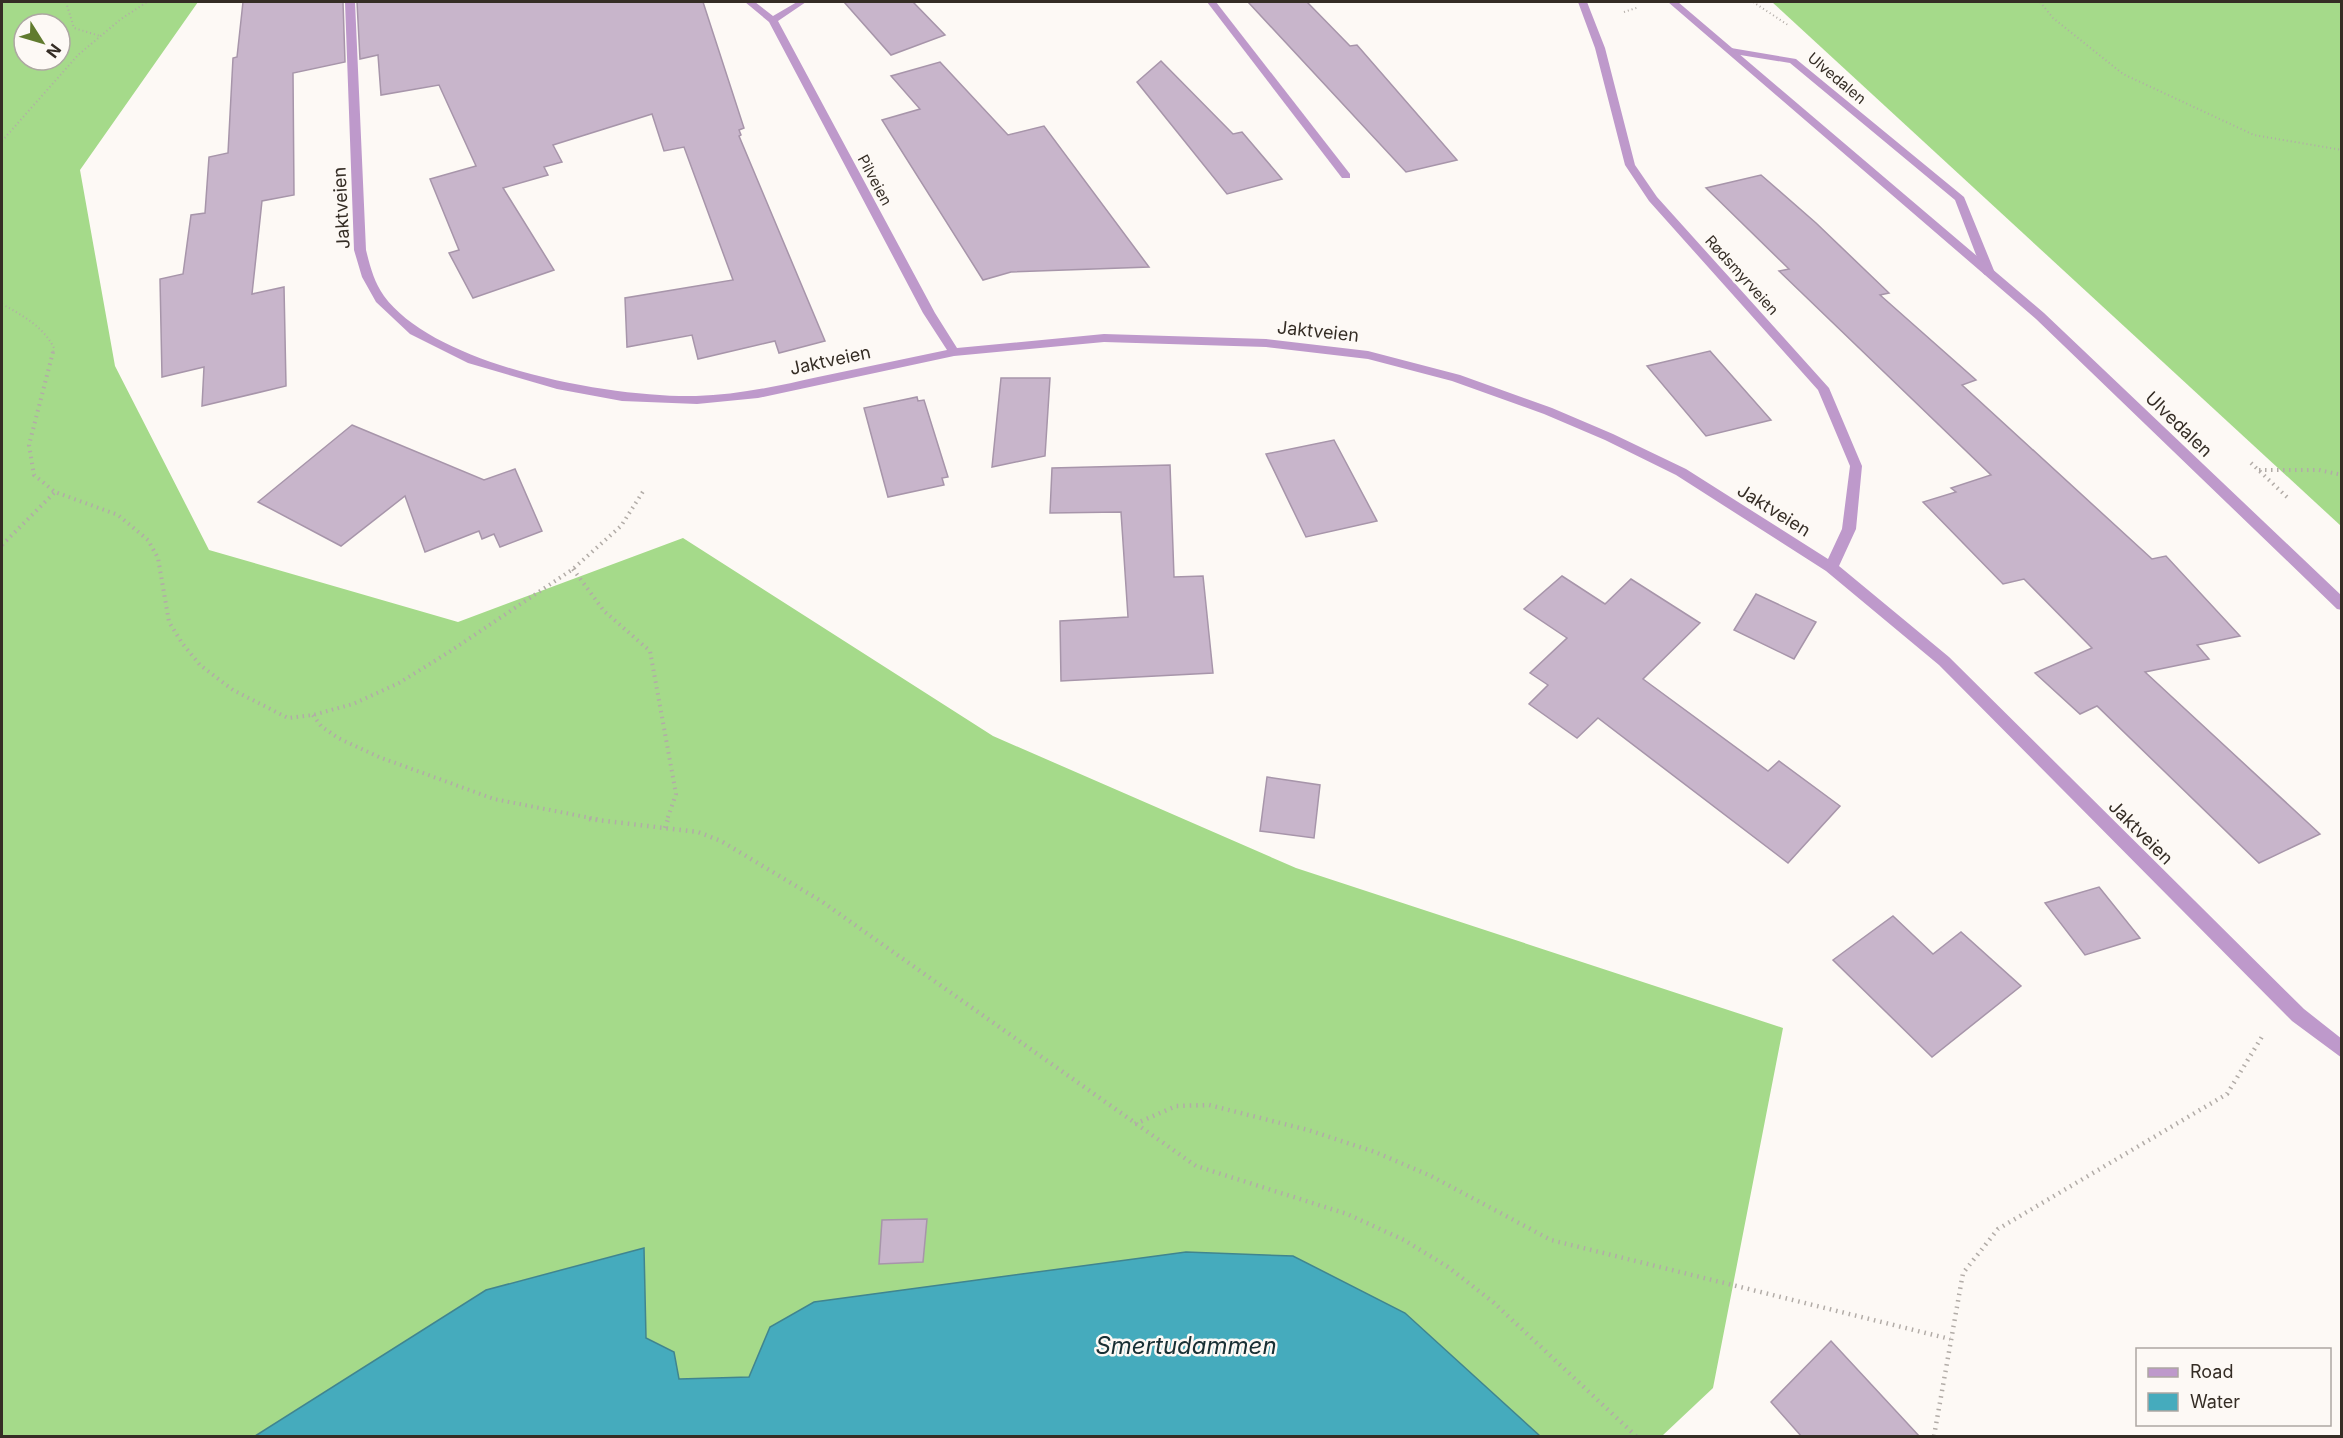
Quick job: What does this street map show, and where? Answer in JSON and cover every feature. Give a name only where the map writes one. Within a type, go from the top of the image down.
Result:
[{"type":"street","name":"Jaktveien","points":[[350,2],[360,249],[368,277],[380,299],[414,332],[472,360],[557,385],[622,397],[697,400],[758,394],[954,352],[1104,338],[1266,343],[1368,355],[1456,378],[1548,411],[1610,437],[1681,472],[1831,567],[1944,661],[2298,1015],[2342,1050]]},
{"type":"street","name":"Pilveien","points":[[750,2],[772,20],[929,313],[954,352]]},
{"type":"street","points":[[772,20],[802,2]]},
{"type":"street","points":[[1212,2],[1346,176]]},
{"type":"street","name":"Rødsmyrveien","points":[[1583,2],[1588,10],[1603,58],[1630,165],[1653,199],[1823,388],[1856,466],[1849,529],[1831,567]]},
{"type":"street","name":"Ulvedalen","points":[[1673,2],[2040,316],[2342,605]]},
{"type":"street","name":"Ulvedalen","points":[[1731,51],[1793,61],[1960,199],[1989,273]]},
{"type":"path","points":[[66,2],[74,28],[100,36]]},
{"type":"path","points":[[2,141],[56,77],[100,36],[147,2]]},
{"type":"path","points":[[2040,2],[2054,18],[2123,74],[2254,135],[2342,150]]},
{"type":"path","points":[[2,304],[39,325],[49,336],[54,348],[29,445],[34,475],[55,492],[118,515],[148,540],[158,558],[169,622],[182,643],[200,665],[233,690],[288,718],[313,715],[353,704],[399,683],[449,652],[573,569],[621,526],[644,490]]},
{"type":"path","points":[[2258,470],[2319,470],[2342,475]]},
{"type":"path","points":[[2,545],[55,492]]},
{"type":"path","points":[[573,569],[604,611],[650,651],[676,794],[665,828]]},
{"type":"path","points":[[313,715],[321,726],[348,743],[494,800],[589,819],[698,832],[721,841],[821,902],[1196,1166],[1347,1214],[1404,1240],[1449,1267],[1493,1302],[1636,1437]]},
{"type":"path","points":[[1934,1437],[1963,1273],[1998,1228],[2227,1094],[2269,1025],[2298,1015]]},
{"type":"path","points":[[1135,1124],[1176,1106],[1209,1105],[1308,1130],[1375,1152],[1431,1176],[1551,1240],[1950,1339]]},
{"type":"green space","points":[[2,2],[198,2],[80,170],[115,366],[209,550],[458,622],[683,538],[993,736],[1296,868],[1783,1028],[1713,1388],[1662,1436],[1540,1436],[1405,1313],[770,1327],[749,1377],[678,1379],[674,1352],[646,1339],[644,1248],[486,1290],[255,1436],[2,1436]]},
{"type":"green space","points":[[1772,2],[2341,2],[2341,526]]},
{"type":"water","name":"Smertudammen","points":[[644,1248],[646,1338],[674,1352],[679,1379],[749,1377],[770,1327],[814,1302],[1186,1252],[1293,1256],[1405,1313],[1540,1436],[255,1436],[486,1290]]},
{"type":"building","points":[[243,2],[343,2],[345,62],[293,73],[294,195],[262,201],[252,294],[284,287],[286,386],[202,406],[204,367],[162,377],[160,279],[183,274],[191,215],[205,213],[209,157],[228,153],[233,58],[237,57]]},
{"type":"building","points":[[357,2],[703,2],[744,128],[739,130],[741,135],[739,136],[825,341],[779,353],[775,341],[698,359],[692,335],[627,347],[625,298],[733,280],[684,147],[664,151],[652,114],[553,145],[562,162],[544,167],[548,175],[503,188],[554,270],[473,298],[449,253],[459,250],[430,179],[476,166],[439,85],[381,95],[378,55],[360,59]]},
{"type":"building","points":[[844,2],[913,2],[945,35],[891,55]]},
{"type":"building","points":[[1248,2],[1307,2],[1350,46],[1357,45],[1457,160],[1406,172]]},
{"type":"building","points":[[1161,61],[1233,134],[1242,132],[1282,179],[1227,194],[1137,82]]},
{"type":"building","points":[[940,62],[1008,135],[1044,126],[1149,267],[1011,272],[983,280],[882,120],[920,109],[891,76]]},
{"type":"building","points":[[1761,175],[1816,223],[1889,293],[1880,295],[1976,380],[1962,385],[2152,559],[2166,556],[2240,636],[2197,645],[2209,659],[2145,672],[2320,834],[2259,863],[2097,706],[2080,714],[2035,673],[2092,648],[2024,579],[2003,584],[1923,502],[1956,492],[1951,488],[1991,475],[1779,271],[1789,269],[1706,188]]},
{"type":"building","points":[[1710,351],[1771,420],[1706,436],[1647,366]]},
{"type":"building","points":[[1001,378],[1050,378],[1045,456],[992,467]]},
{"type":"building","points":[[917,397],[918,401],[924,400],[948,477],[942,478],[944,485],[888,497],[864,408]]},
{"type":"building","points":[[352,425],[484,480],[515,469],[542,531],[500,547],[494,534],[482,539],[479,531],[425,552],[405,496],[341,546],[258,502]]},
{"type":"building","points":[[1334,440],[1377,521],[1306,537],[1266,454]]},
{"type":"building","points":[[1170,465],[1174,577],[1203,576],[1213,673],[1061,681],[1060,621],[1128,617],[1121,512],[1050,513],[1052,468]]},
{"type":"building","points":[[1562,576],[1605,604],[1631,579],[1700,623],[1643,679],[1768,771],[1779,761],[1840,806],[1788,863],[1598,718],[1577,738],[1529,704],[1548,685],[1530,673],[1567,638],[1524,609]]},
{"type":"building","points":[[1756,594],[1816,622],[1794,659],[1734,630]]},
{"type":"building","points":[[1267,777],[1320,785],[1314,838],[1260,831]]},
{"type":"building","points":[[2099,887],[2140,938],[2085,955],[2045,903]]},
{"type":"building","points":[[1893,916],[1933,954],[1961,932],[2021,986],[1932,1057],[1833,960]]},
{"type":"building","points":[[927,1219],[923,1262],[879,1264],[882,1220]]},
{"type":"building","points":[[1831,1341],[1920,1437],[1802,1437],[1771,1402]]}]
